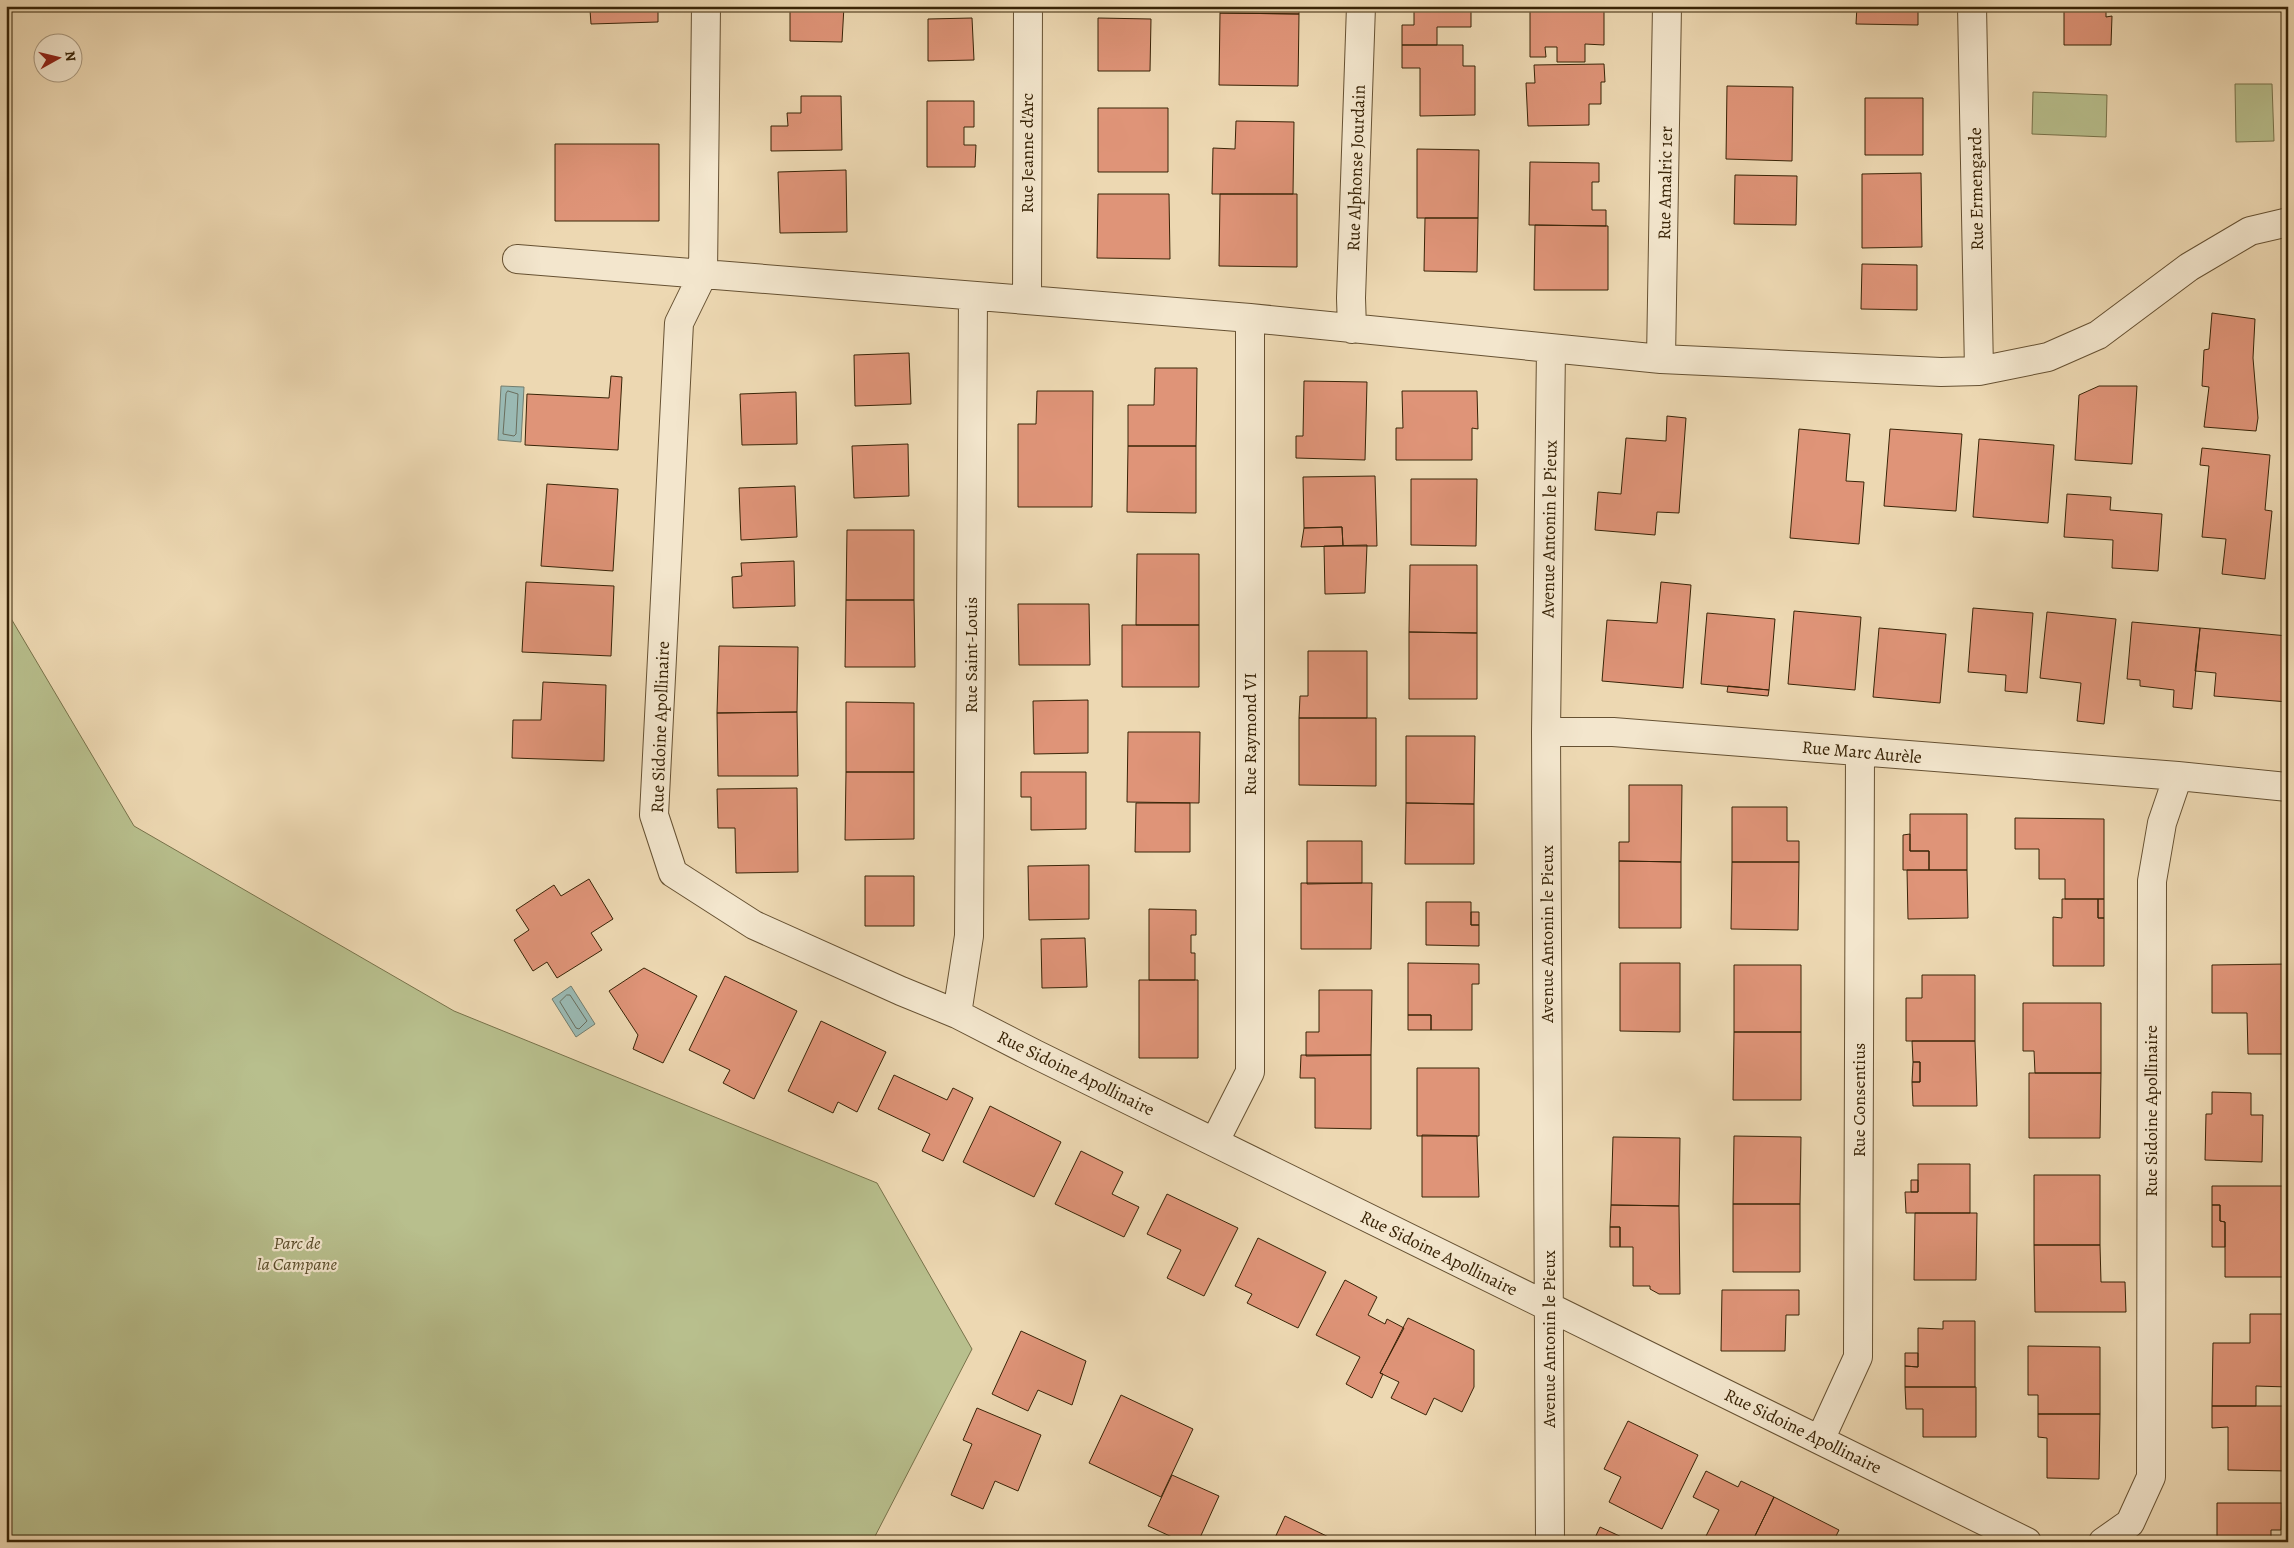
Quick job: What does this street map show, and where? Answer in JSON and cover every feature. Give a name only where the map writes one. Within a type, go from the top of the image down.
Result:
[{"type":"street","points":[[703,274],[706,6]]},
{"type":"street","name":"Rue Jeanne d'Arc","points":[[1027,300],[1028,6]]},
{"type":"street","name":"Rue Alphonse Jourdain","points":[[1352,329],[1361,6]]},
{"type":"street","name":"Rue Amalric 1er","points":[[1661,359],[1668,6]]},
{"type":"street","name":"Rue Ermengarde","points":[[1972,6],[1979,371]]},
{"type":"street","points":[[516,259],[1250,318],[1661,359],[1931,372],[1979,371],[2048,357],[2098,335],[2189,267],[2250,231],[2288,222]]},
{"type":"street","name":"Rue Sidoine Apollinaire","points":[[703,274],[679,323],[654,816],[673,873],[754,925],[957,1014],[2027,1542]]},
{"type":"street","name":"Rue Saint-Louis","points":[[957,1014],[969,936],[973,296]]},
{"type":"street","name":"Rue Raymond VI","points":[[1215,1141],[1250,1072],[1250,318]]},
{"type":"street","name":"Avenue Antonin le Pieux","points":[[1550,1531],[1546,732],[1551,349]]},
{"type":"street","name":"Rue Marc Aurèle","points":[[1546,732],[1614,732],[2178,776]]},
{"type":"street","name":"Rue Consentius","points":[[1820,1440],[1858,1357],[1860,752]]},
{"type":"street","points":[[2178,776],[2288,787]]},
{"type":"street","name":"Rue Sidoine Apollinaire","points":[[2104,1542],[2130,1523],[2151,1476],[2152,881],[2162,823],[2178,776]]},
{"type":"green space","points":[[2235,84],[2272,84],[2274,141],[2236,142]]},
{"type":"green space","points":[[2033,92],[2107,95],[2106,137],[2032,134]]},
{"type":"green space","name":"Parc de la Campane","points":[[6,610],[134,826],[454,1011],[877,1183],[972,1349],[872,1542],[6,1542]]},
{"type":"water","points":[[501,386],[524,387],[521,442],[498,440]]},
{"type":"water","points":[[571,986],[595,1024],[576,1037],[552,999]]},
{"type":"building","points":[[582,6],[658,6],[658,22],[591,24],[590,10],[582,10]]},
{"type":"building","points":[[790,6],[844,6],[842,42],[790,41]]},
{"type":"building","points":[[1220,6],[1299,6],[1299,14],[1220,13]]},
{"type":"building","points":[[1414,6],[1471,6],[1471,27],[1437,27],[1437,45],[1402,45],[1402,25],[1414,25]]},
{"type":"building","points":[[1530,6],[1604,6],[1604,45],[1585,44],[1585,62],[1557,62],[1557,47],[1545,47],[1546,57],[1530,57]]},
{"type":"building","points":[[1857,6],[1918,6],[1918,25],[1856,24]]},
{"type":"building","points":[[2064,6],[2106,6],[2106,17],[2112,16],[2111,45],[2064,45]]},
{"type":"building","points":[[1220,13],[1299,14],[1298,86],[1219,85]]},
{"type":"building","points":[[972,18],[974,60],[928,61],[928,19]]},
{"type":"building","points":[[1098,18],[1151,19],[1150,71],[1098,71]]},
{"type":"building","points":[[1402,45],[1463,45],[1463,66],[1475,66],[1475,115],[1420,116],[1420,68],[1402,68]]},
{"type":"building","points":[[1604,64],[1605,82],[1601,82],[1601,104],[1589,104],[1589,125],[1528,126],[1526,83],[1535,83],[1534,65]]},
{"type":"building","points":[[1727,86],[1793,87],[1792,161],[1726,159]]},
{"type":"building","points":[[801,96],[841,96],[842,150],[771,151],[771,126],[788,126],[787,113],[801,113]]},
{"type":"building","points":[[1865,98],[1923,98],[1923,155],[1865,155]]},
{"type":"building","points":[[927,101],[974,101],[974,127],[964,127],[964,145],[976,145],[975,167],[927,167]]},
{"type":"building","points":[[1098,108],[1168,108],[1168,172],[1098,172]]},
{"type":"building","points":[[1236,121],[1294,122],[1293,194],[1212,194],[1213,148],[1235,149]]},
{"type":"building","points":[[555,144],[659,144],[659,221],[555,221]]},
{"type":"building","points":[[1417,149],[1479,150],[1478,218],[1417,218]]},
{"type":"building","points":[[1530,162],[1599,163],[1599,182],[1592,182],[1592,210],[1606,210],[1606,226],[1529,225]]},
{"type":"building","points":[[846,170],[847,232],[780,233],[778,172]]},
{"type":"building","points":[[1921,173],[1922,247],[1862,248],[1862,174]]},
{"type":"building","points":[[1735,175],[1797,176],[1796,225],[1734,224]]},
{"type":"building","points":[[1098,194],[1169,194],[1170,259],[1097,258]]},
{"type":"building","points":[[1220,194],[1297,194],[1297,267],[1219,266]]},
{"type":"building","points":[[1425,218],[1478,218],[1477,272],[1424,271]]},
{"type":"building","points":[[1535,225],[1608,226],[1608,290],[1534,290]]},
{"type":"building","points":[[1862,264],[1917,265],[1917,310],[1861,309]]},
{"type":"building","points":[[2212,313],[2255,319],[2253,358],[2258,418],[2256,431],[2204,427],[2209,387],[2202,386],[2204,350],[2209,349]]},
{"type":"building","points":[[909,353],[911,404],[855,406],[854,355]]},
{"type":"building","points":[[1155,368],[1197,368],[1196,446],[1128,446],[1128,405],[1154,405]]},
{"type":"building","points":[[611,376],[622,377],[618,450],[525,445],[527,394],[609,398]]},
{"type":"building","points":[[1304,381],[1367,382],[1365,460],[1296,458],[1296,436],[1303,436]]},
{"type":"building","points":[[2099,386],[2137,386],[2132,464],[2075,460],[2079,395]]},
{"type":"building","points":[[1037,391],[1093,391],[1092,507],[1018,507],[1018,424],[1036,424]]},
{"type":"building","points":[[1402,391],[1477,391],[1478,429],[1472,428],[1472,460],[1396,460],[1396,428],[1403,428]]},
{"type":"building","points":[[796,392],[797,444],[742,445],[740,394]]},
{"type":"building","points":[[1667,416],[1686,418],[1679,513],[1657,512],[1655,535],[1595,530],[1598,492],[1621,494],[1626,438],[1666,441]]},
{"type":"building","points":[[1799,429],[1850,434],[1846,481],[1864,482],[1859,544],[1790,538]]},
{"type":"building","points":[[1890,429],[1962,434],[1956,511],[1884,506]]},
{"type":"building","points":[[1979,439],[2054,445],[2048,523],[1973,517]]},
{"type":"building","points":[[908,444],[909,496],[854,498],[852,446]]},
{"type":"building","points":[[1128,446],[1196,446],[1196,513],[1127,512]]},
{"type":"building","points":[[2202,448],[2270,455],[2265,510],[2272,511],[2265,579],[2222,574],[2226,539],[2202,537],[2209,466],[2200,465]]},
{"type":"building","points":[[1375,476],[1377,546],[1343,546],[1342,527],[1304,528],[1303,477]]},
{"type":"building","points":[[1411,479],[1477,479],[1476,546],[1411,545]]},
{"type":"building","points":[[547,484],[618,489],[613,571],[541,566]]},
{"type":"building","points":[[795,486],[797,537],[741,540],[739,488]]},
{"type":"building","points":[[2067,494],[2111,497],[2110,510],[2162,514],[2158,571],[2112,568],[2113,540],[2064,537]]},
{"type":"building","points":[[1342,527],[1343,546],[1301,547],[1304,528]]},
{"type":"building","points":[[847,530],[914,530],[914,600],[846,600]]},
{"type":"building","points":[[1367,545],[1365,593],[1325,594],[1324,546]]},
{"type":"building","points":[[1137,554],[1199,554],[1199,625],[1136,625]]},
{"type":"building","points":[[794,561],[795,606],[733,608],[732,577],[742,576],[741,563]]},
{"type":"building","points":[[1410,565],[1477,565],[1477,633],[1409,632]]},
{"type":"building","points":[[526,582],[614,586],[611,656],[522,652]]},
{"type":"building","points":[[1661,582],[1691,585],[1683,688],[1602,681],[1607,620],[1657,623]]},
{"type":"building","points":[[846,600],[914,600],[915,667],[845,667]]},
{"type":"building","points":[[1018,604],[1089,604],[1090,665],[1019,665]]},
{"type":"building","points":[[1973,608],[2033,613],[2027,693],[2005,691],[2006,675],[1968,672]]},
{"type":"building","points":[[1794,611],[1861,617],[1855,690],[1788,684]]},
{"type":"building","points":[[2047,612],[2116,619],[2104,724],[2077,721],[2081,683],[2040,678]]},
{"type":"building","points":[[1707,613],[1775,619],[1769,690],[1701,684]]},
{"type":"building","points":[[2132,622],[2200,628],[2192,709],[2173,707],[2174,690],[2140,686],[2140,680],[2127,679]]},
{"type":"building","points":[[1122,625],[1199,625],[1199,687],[1122,687]]},
{"type":"building","points":[[1879,628],[1946,634],[1940,703],[1873,697]]},
{"type":"building","points":[[2200,628],[2288,636],[2285,668],[2288,668],[2288,702],[2214,696],[2216,673],[2195,671]]},
{"type":"building","points":[[1409,632],[1477,633],[1477,699],[1409,699]]},
{"type":"building","points":[[719,646],[798,647],[797,712],[717,713]]},
{"type":"building","points":[[1308,651],[1367,651],[1367,718],[1299,718],[1300,696],[1308,696]]},
{"type":"building","points":[[543,682],[606,685],[604,761],[512,758],[513,720],[541,720]]},
{"type":"building","points":[[1728,686],[1769,690],[1768,696],[1727,692]]},
{"type":"building","points":[[1088,700],[1088,753],[1034,754],[1033,701]]},
{"type":"building","points":[[846,702],[914,703],[914,772],[846,772]]},
{"type":"building","points":[[797,712],[798,776],[718,776],[717,713]]},
{"type":"building","points":[[1299,718],[1376,718],[1376,786],[1299,785]]},
{"type":"building","points":[[1128,732],[1200,732],[1199,803],[1127,802]]},
{"type":"building","points":[[1406,736],[1475,736],[1474,804],[1406,803]]},
{"type":"building","points":[[846,772],[914,772],[914,839],[845,840]]},
{"type":"building","points":[[1021,772],[1086,772],[1086,829],[1031,830],[1031,797],[1021,797]]},
{"type":"building","points":[[1629,785],[1682,785],[1681,862],[1619,861],[1619,842],[1629,842]]},
{"type":"building","points":[[797,788],[798,872],[736,873],[735,828],[718,828],[717,789]]},
{"type":"building","points":[[1136,803],[1190,803],[1190,852],[1135,852]]},
{"type":"building","points":[[1406,803],[1474,804],[1474,864],[1405,864]]},
{"type":"building","points":[[1732,807],[1787,807],[1787,841],[1799,841],[1799,862],[1732,862]]},
{"type":"building","points":[[1910,814],[1967,814],[1967,870],[1929,870],[1929,851],[1910,851]]},
{"type":"building","points":[[2015,818],[2104,819],[2104,899],[2065,899],[2065,879],[2039,879],[2039,849],[2015,849]]},
{"type":"building","points":[[1910,834],[1910,851],[1929,851],[1929,870],[1903,870],[1903,835]]},
{"type":"building","points":[[1307,841],[1362,841],[1362,883],[1307,884]]},
{"type":"building","points":[[1619,861],[1681,862],[1681,928],[1619,928]]},
{"type":"building","points":[[1732,862],[1799,862],[1798,930],[1731,929]]},
{"type":"building","points":[[1089,865],[1089,919],[1029,920],[1028,866]]},
{"type":"building","points":[[1907,870],[1967,870],[1968,918],[1908,919]]},
{"type":"building","points":[[865,876],[914,876],[914,926],[865,926]]},
{"type":"building","points":[[589,879],[613,919],[591,933],[602,950],[557,978],[547,962],[533,971],[514,940],[529,930],[516,910],[554,885],[561,896]]},
{"type":"building","points":[[1301,883],[1372,883],[1371,949],[1301,949]]},
{"type":"building","points":[[2062,899],[2098,899],[2098,918],[2104,918],[2104,966],[2053,966],[2053,917],[2062,918]]},
{"type":"building","points":[[2098,899],[2104,899],[2104,918],[2098,918]]},
{"type":"building","points":[[1426,902],[1471,902],[1471,925],[1479,925],[1479,946],[1426,945]]},
{"type":"building","points":[[1149,909],[1196,910],[1196,935],[1191,935],[1191,953],[1195,953],[1195,980],[1149,980]]},
{"type":"building","points":[[1471,912],[1479,912],[1479,925],[1471,925]]},
{"type":"building","points":[[1085,938],[1087,987],[1042,988],[1041,939]]},
{"type":"building","points":[[1408,963],[1479,964],[1479,984],[1472,984],[1472,1030],[1431,1030],[1431,1015],[1408,1015]]},
{"type":"building","points":[[1620,963],[1680,963],[1680,1032],[1620,1031]]},
{"type":"building","points":[[2288,964],[2288,1054],[2248,1054],[2247,1013],[2212,1013],[2212,965]]},
{"type":"building","points":[[1734,965],[1801,965],[1801,1032],[1734,1032]]},
{"type":"building","points":[[644,968],[697,996],[663,1063],[633,1049],[638,1035],[609,991]]},
{"type":"building","points":[[1922,975],[1975,975],[1975,1041],[1906,1041],[1906,998],[1922,998]]},
{"type":"building","points":[[725,976],[797,1011],[754,1099],[723,1083],[730,1070],[689,1050]]},
{"type":"building","points":[[1139,980],[1198,980],[1198,1058],[1139,1058]]},
{"type":"building","points":[[1319,990],[1372,990],[1371,1055],[1306,1056],[1306,1032],[1319,1032]]},
{"type":"building","points":[[2023,1003],[2101,1003],[2101,1073],[2035,1073],[2034,1051],[2023,1051]]},
{"type":"building","points":[[1408,1015],[1431,1015],[1431,1030],[1408,1030]]},
{"type":"building","points":[[821,1021],[886,1052],[857,1112],[838,1102],[833,1113],[788,1091]]},
{"type":"building","points":[[1734,1032],[1801,1032],[1801,1100],[1733,1100]]},
{"type":"building","points":[[1912,1041],[1975,1041],[1977,1106],[1913,1106],[1912,1082],[1920,1082],[1920,1062],[1913,1062]]},
{"type":"building","points":[[1301,1055],[1371,1055],[1371,1129],[1315,1128],[1315,1078],[1300,1078]]},
{"type":"building","points":[[1913,1062],[1920,1062],[1920,1082],[1912,1082]]},
{"type":"building","points":[[1417,1068],[1479,1068],[1479,1136],[1417,1136]]},
{"type":"building","points":[[2029,1073],[2101,1073],[2100,1138],[2029,1138]]},
{"type":"building","points":[[894,1075],[947,1100],[953,1088],[973,1098],[943,1161],[922,1151],[930,1134],[878,1109]]},
{"type":"building","points":[[2212,1092],[2251,1093],[2251,1115],[2263,1115],[2262,1162],[2205,1160],[2206,1114],[2212,1114]]},
{"type":"building","points":[[990,1106],[1061,1142],[1034,1197],[963,1162]]},
{"type":"building","points":[[1422,1135],[1477,1136],[1479,1197],[1422,1197]]},
{"type":"building","points":[[1734,1136],[1801,1137],[1800,1204],[1733,1204]]},
{"type":"building","points":[[1613,1137],[1680,1138],[1679,1206],[1611,1205]]},
{"type":"building","points":[[1081,1151],[1123,1172],[1112,1194],[1139,1207],[1124,1237],[1055,1204]]},
{"type":"building","points":[[1918,1164],[1970,1164],[1970,1213],[1906,1213],[1905,1192],[1918,1192]]},
{"type":"building","points":[[2034,1175],[2100,1175],[2100,1245],[2034,1245]]},
{"type":"building","points":[[1911,1180],[1918,1180],[1918,1192],[1911,1192]]},
{"type":"building","points":[[2212,1186],[2288,1186],[2288,1277],[2225,1277],[2225,1222],[2220,1221],[2220,1205],[2212,1205]]},
{"type":"building","points":[[1167,1194],[1238,1228],[1204,1296],[1167,1278],[1181,1250],[1147,1234]]},
{"type":"building","points":[[1733,1204],[1800,1204],[1800,1272],[1733,1272]]},
{"type":"building","points":[[1611,1205],[1679,1206],[1680,1294],[1659,1294],[1650,1289],[1650,1286],[1633,1286],[1633,1247],[1620,1247],[1620,1227],[1610,1227]]},
{"type":"building","points":[[2212,1205],[2220,1205],[2220,1221],[2225,1222],[2225,1247],[2212,1247]]},
{"type":"building","points":[[1915,1213],[1977,1213],[1976,1280],[1914,1280]]},
{"type":"building","points":[[1610,1227],[1620,1227],[1620,1247],[1610,1247]]},
{"type":"building","points":[[1258,1238],[1326,1272],[1298,1328],[1247,1303],[1252,1294],[1235,1286]]},
{"type":"building","points":[[2034,1245],[2100,1245],[2101,1282],[2125,1282],[2126,1312],[2035,1312]]},
{"type":"building","points":[[1345,1280],[1377,1297],[1368,1315],[1385,1324],[1387,1319],[1404,1328],[1380,1373],[1383,1374],[1372,1398],[1346,1384],[1360,1357],[1316,1335]]},
{"type":"building","points":[[1722,1290],[1799,1290],[1799,1315],[1786,1315],[1785,1351],[1721,1351]]},
{"type":"building","points":[[2250,1314],[2288,1314],[2288,1387],[2256,1386],[2256,1406],[2212,1406],[2213,1343],[2250,1343]]},
{"type":"building","points":[[1408,1318],[1474,1350],[1474,1387],[1462,1412],[1434,1398],[1426,1415],[1391,1398],[1399,1382],[1380,1373]]},
{"type":"building","points":[[1943,1321],[1975,1321],[1975,1387],[1905,1387],[1905,1366],[1918,1367],[1918,1328],[1943,1329]]},
{"type":"building","points":[[1021,1331],[1086,1361],[1072,1405],[1038,1390],[1028,1411],[992,1394]]},
{"type":"building","points":[[2028,1346],[2100,1347],[2100,1414],[2038,1414],[2038,1395],[2028,1395]]},
{"type":"building","points":[[1905,1353],[1918,1353],[1918,1367],[1905,1366]]},
{"type":"building","points":[[1905,1387],[1976,1387],[1976,1437],[1923,1437],[1923,1409],[1906,1409]]},
{"type":"building","points":[[1121,1395],[1193,1429],[1161,1497],[1089,1463]]},
{"type":"building","points":[[2212,1406],[2288,1406],[2288,1471],[2228,1470],[2228,1427],[2212,1428]]},
{"type":"building","points":[[977,1408],[1041,1435],[1018,1491],[995,1481],[983,1509],[951,1495],[972,1444],[963,1440]]},
{"type":"building","points":[[2038,1414],[2100,1414],[2099,1479],[2047,1478],[2047,1438],[2038,1437]]},
{"type":"building","points":[[1628,1421],[1698,1455],[1662,1529],[1609,1502],[1621,1477],[1604,1469]]},
{"type":"building","points":[[1706,1471],[1738,1487],[1741,1481],[1774,1497],[1752,1542],[1703,1542],[1719,1510],[1693,1497]]},
{"type":"building","points":[[1172,1475],[1219,1496],[1198,1542],[1183,1542],[1148,1526]]},
{"type":"building","points":[[1774,1497],[1839,1530],[1833,1542],[1752,1542]]},
{"type":"building","points":[[2217,1503],[2282,1503],[2281,1530],[2271,1530],[2271,1542],[2217,1542]]},
{"type":"building","points":[[1285,1516],[1339,1542],[1273,1542]]},
{"type":"building","points":[[1600,1527],[1626,1539],[1624,1542],[1593,1542]]}]
